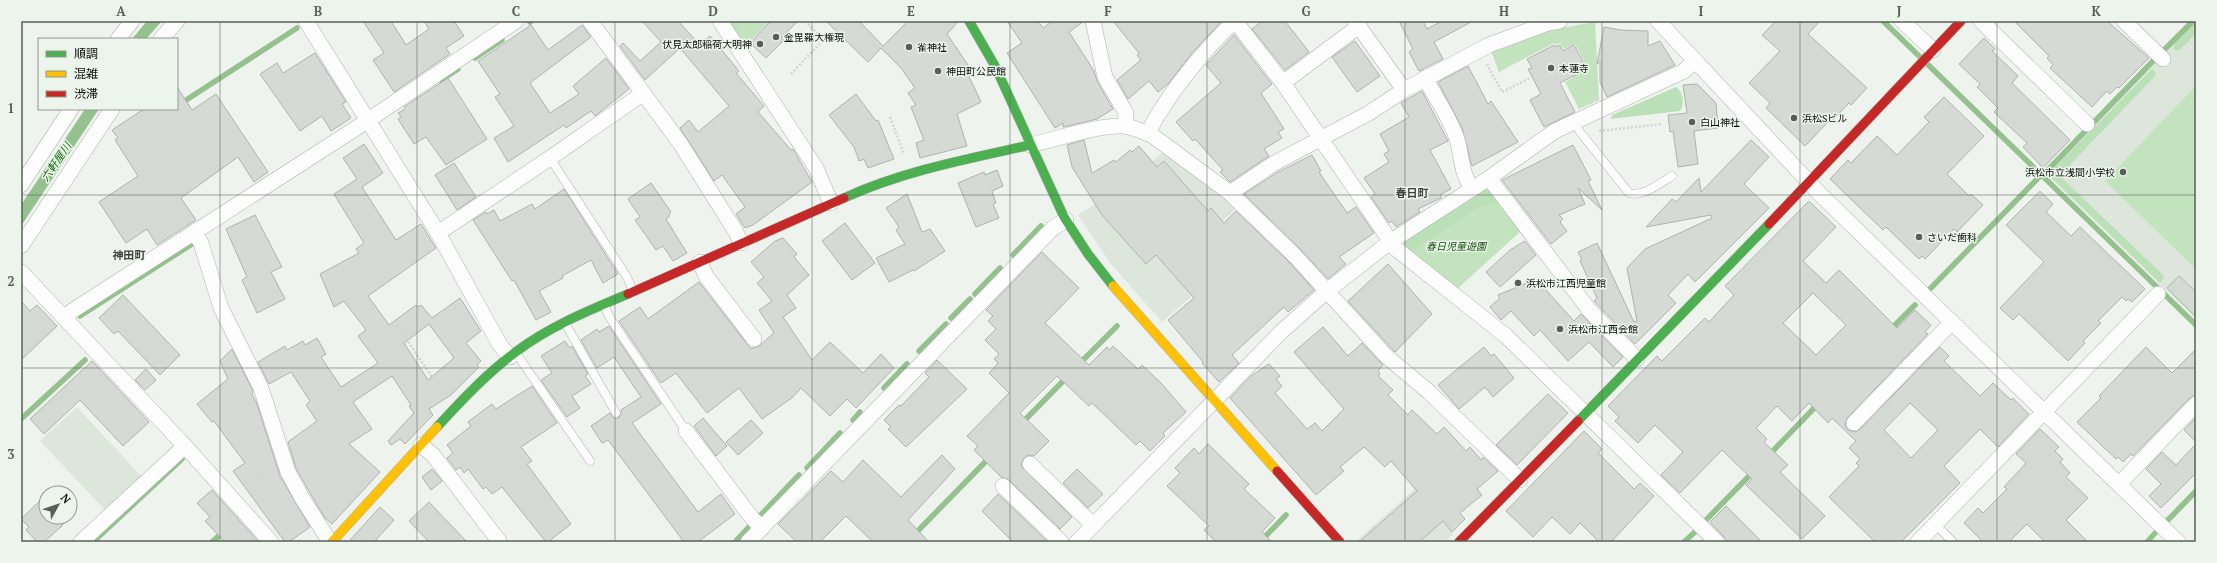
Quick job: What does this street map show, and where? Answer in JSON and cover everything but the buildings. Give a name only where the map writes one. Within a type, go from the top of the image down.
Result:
[{"type":"street","points":[[119,38],[132,21]]},
{"type":"street","points":[[162,38],[177,21]]},
{"type":"street","points":[[306,21],[438,233],[500,345],[513,355]]},
{"type":"street","points":[[65,318],[516,21]]},
{"type":"street","points":[[590,21],[642,94],[680,143],[736,232],[741,243]]},
{"type":"street","points":[[720,21],[816,168],[831,203]]},
{"type":"street","points":[[969,21],[995,66],[1054,198],[1088,254],[1106,277],[1340,542]]},
{"type":"street","points":[[1093,21],[1105,77],[1126,113],[1125,126]]},
{"type":"street","points":[[1148,133],[1156,116],[1216,38],[1235,21],[1283,83],[1395,248],[1506,336],[1717,542]]},
{"type":"street","points":[[1658,21],[1809,182],[2178,542]]},
{"type":"street","points":[[1902,21],[1930,53]]},
{"type":"street","points":[[1459,542],[1809,182],[1961,21]]},
{"type":"street","points":[[1981,21],[2087,124]]},
{"type":"street","points":[[2124,21],[2163,59]]},
{"type":"street","points":[[1230,193],[1272,164],[1369,113],[1425,78],[1480,49],[1552,22]]},
{"type":"street","points":[[1283,83],[1357,24],[1404,90]]},
{"type":"street","points":[[1077,542],[1282,331],[1327,291],[1390,242],[1472,189],[1554,131],[1578,127],[1684,72],[1695,61]]},
{"type":"street","points":[[1425,78],[1453,130],[1459,148],[1464,178],[1472,189]]},
{"type":"street","points":[[438,233],[642,94]]},
{"type":"street","points":[[21,185],[71,110]]},
{"type":"street","points":[[21,246],[111,110]]},
{"type":"street","points":[[194,232],[201,243],[221,308],[261,388],[284,460],[294,485],[331,542],[470,392],[513,355],[565,322],[875,184],[910,173],[1110,126],[1125,126],[1148,133],[1230,193],[1295,256],[1386,356],[1429,392],[1520,480]]},
{"type":"street","points":[[1488,178],[1590,311],[1637,359]]},
{"type":"street","points":[[748,542],[1053,228],[1066,220]]},
{"type":"street","points":[[700,262],[706,276],[754,339]]},
{"type":"street","points":[[21,272],[184,446],[271,542]]},
{"type":"street","points":[[1918,542],[2158,294]]},
{"type":"street","points":[[1854,423],[1952,322]]},
{"type":"street","points":[[2119,484],[2196,404]]},
{"type":"street","points":[[686,431],[752,518],[762,528]]},
{"type":"street","points":[[422,445],[433,455],[499,541]]},
{"type":"street","points":[[81,542],[184,446]]},
{"type":"street","points":[[1030,464],[1093,525]]},
{"type":"street","points":[[1003,486],[1061,542]]},
{"type":"lane","points":[[1578,127],[1628,193],[1635,195],[1642,193],[1672,176]]},
{"type":"lane","points":[[550,158],[623,271],[633,291]]},
{"type":"lane","points":[[604,304],[610,318],[686,431]]},
{"type":"lane","points":[[565,322],[616,413]]},
{"type":"lane","points":[[513,355],[590,461]]},
{"type":"lane","points":[[1935,524],[1954,542]]},
{"type":"path","points":[[805,21],[824,40]]},
{"type":"path","points":[[791,74],[832,32]]},
{"type":"path","points":[[1480,49],[1502,92],[1530,78]]},
{"type":"path","points":[[890,117],[910,173]]},
{"type":"path","points":[[1578,127],[1662,124]]},
{"type":"path","points":[[397,325],[432,377]]},
{"type":"path","points":[[231,498],[284,460]]},
{"type":"shaded area","name":"浜松市立浅間小学校","points":[[2196,21],[2196,319],[2047,175]]},
{"type":"shaded area","points":[[2196,21],[2196,34],[2180,50],[2174,50],[2174,44]]},
{"type":"shaded area","points":[[2152,69],[2156,73],[2155,76],[2062,173],[2064,180],[2163,275],[2164,278],[2160,283],[2051,177],[2054,168]]},
{"type":"shaded area","points":[[1676,87],[1682,95],[1682,108],[1680,111],[1611,119],[1612,115]]},
{"type":"shaded area","points":[[1163,152],[1225,198],[1236,209],[1194,247],[1217,274],[1162,322],[1111,264],[1078,215],[1125,185]]},
{"type":"shaded area","points":[[1485,189],[1491,190],[1498,201],[1497,203],[1479,207],[1415,249],[1409,250],[1404,246],[1404,241]]},
{"type":"shaded area","points":[[77,407],[141,476],[105,510],[40,441]]},
{"type":"shaded area","points":[[1415,489],[1453,534],[1445,542],[1356,541]]},
{"type":"green space","points":[[725,21],[770,21],[743,48]]},
{"type":"green space","points":[[1595,22],[1599,100],[1579,109],[1565,82],[1573,78],[1573,67],[1584,61],[1575,44],[1564,49],[1560,43],[1556,45],[1554,43],[1499,72],[1491,51],[1550,30]]},
{"type":"green space","points":[[2195,87],[2196,88],[2196,269],[2105,181]]},
{"type":"green space","name":"春日児童遊園","points":[[1491,190],[1521,231],[1457,289],[1404,246]]},
{"type":"water","points":[[147,21],[162,21],[147,38],[133,38]]},
{"type":"water","name":"六軒屋川","points":[[84,110],[98,110],[21,226],[21,205]]},
{"type":"waterway","points":[[1883,21],[2196,325]]},
{"type":"waterway","points":[[2164,50],[2193,21]]},
{"type":"waterway","points":[[178,105],[297,28]]},
{"type":"waterway","points":[[475,58],[502,40]]},
{"type":"waterway","points":[[2042,176],[2154,60]]},
{"type":"waterway","points":[[441,80],[458,69]]},
{"type":"waterway","points":[[1928,291],[2041,175]]},
{"type":"waterway","points":[[1013,255],[1041,226]]},
{"type":"waterway","points":[[80,316],[192,244]]},
{"type":"waterway","points":[[975,294],[1000,268]]},
{"type":"waterway","points":[[951,318],[970,299]]},
{"type":"waterway","points":[[1889,331],[1915,305]]},
{"type":"waterway","points":[[919,351],[946,324]]},
{"type":"waterway","points":[[1079,364],[1117,326]]},
{"type":"waterway","points":[[21,419],[85,360]]},
{"type":"waterway","points":[[884,388],[907,364]]},
{"type":"waterway","points":[[1022,423],[1068,376]]},
{"type":"waterway","points":[[1768,456],[1819,403]]},
{"type":"waterway","points":[[853,420],[860,412]]},
{"type":"waterway","points":[[807,468],[840,433]]},
{"type":"waterway","points":[[907,542],[990,457]]},
{"type":"waterway","points":[[93,542],[182,459]]},
{"type":"waterway","points":[[1705,521],[1754,471]]},
{"type":"waterway","points":[[759,517],[799,475]]},
{"type":"waterway","points":[[2166,522],[2196,491]]},
{"type":"waterway","points":[[1260,542],[1286,515]]},
{"type":"waterway","points":[[736,541],[751,525]]},
{"type":"waterway","points":[[212,542],[224,531]]},
{"type":"waterway","points":[[1684,542],[1696,531]]},
{"type":"waterway","points":[[2147,542],[2157,531]]},
{"type":"traffic: fast","points":[[969,21],[995,66],[1064,217],[1088,254],[1113,286]]},
{"type":"traffic: fast","points":[[844,198],[889,180],[912,173],[1030,145]]},
{"type":"traffic: fast","points":[[1578,421],[1769,224]]},
{"type":"traffic: fast","points":[[437,427],[485,378],[506,359],[530,342],[571,319],[628,294]]},
{"type":"traffic: slow","points":[[1113,286],[1277,471]]},
{"type":"traffic: slow","points":[[332,542],[437,427]]},
{"type":"traffic: jam","points":[[1769,224],[1961,21]]},
{"type":"traffic: jam","points":[[628,294],[844,198]]},
{"type":"traffic: jam","points":[[1459,542],[1578,421]]},
{"type":"traffic: jam","points":[[1277,471],[1340,542]]},
{"type":"place","name":"金毘羅大権現","points":[[776,37]]},
{"type":"place","name":"伏見太郎稲荷大明神","points":[[760,44]]},
{"type":"place","name":"雀神社","points":[[909,47]]},
{"type":"place","name":"本蓮寺","points":[[1551,68]]},
{"type":"place","name":"神田町公民館","points":[[938,71]]},
{"type":"place","name":"浜松Sビル","points":[[1794,118]]},
{"type":"place","name":"白山神社","points":[[1692,122]]},
{"type":"place","name":"浜松市立浅間小学校","points":[[2123,172]]},
{"type":"place","name":"さいだ歯科","points":[[1919,237]]},
{"type":"place","name":"浜松市江西児童館","points":[[1518,283]]},
{"type":"place","name":"浜松市江西会館","points":[[1560,329]]},
{"type":"district","name":"春日町","points":[[1412,193]]},
{"type":"district","name":"神田町","points":[[129,255]]}]
